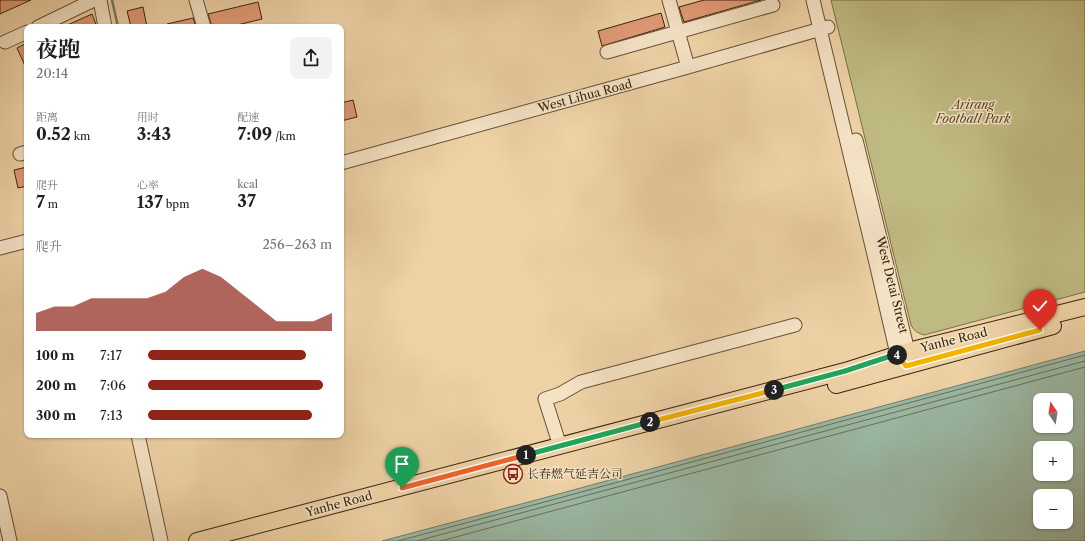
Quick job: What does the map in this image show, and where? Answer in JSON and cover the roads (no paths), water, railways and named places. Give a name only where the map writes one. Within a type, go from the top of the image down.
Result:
[{"type":"main road","name":"Yanhe Road","points":[[230,541],[1085,307]]},
{"type":"main road","name":"Yanhe Road","points":[[197,541],[845,371],[1085,318]]},
{"type":"street","points":[[44,24],[94,0]]},
{"type":"street","points":[[100,0],[104,24]]},
{"type":"street","points":[[196,0],[203,24]]},
{"type":"street","points":[[668,0],[688,67]]},
{"type":"street","name":"West Detai Street","points":[[813,0],[824,28],[903,357]]},
{"type":"street","name":"West Detai Street","points":[[822,0],[824,28]]},
{"type":"street","points":[[607,52],[773,5]]},
{"type":"street","name":"West Lihua Road","points":[[344,162],[824,28]]},
{"type":"street","points":[[5,42],[24,33]]},
{"type":"street","points":[[0,248],[24,242]]},
{"type":"street","points":[[560,446],[545,399],[560,394],[581,382],[795,325]]},
{"type":"street","points":[[139,438],[161,541]]},
{"type":"street","points":[[0,496],[10,541]]},
{"type":"water","points":[[1085,351],[1085,541],[382,541],[551,496]]},
{"type":"waterway","points":[[112,0],[117,24]]},
{"type":"place","name":"长春燃气延吉公司","points":[[513,474]]},
{"type":"park label","name":"Arirang Football Park","points":[[973,112]]}]
